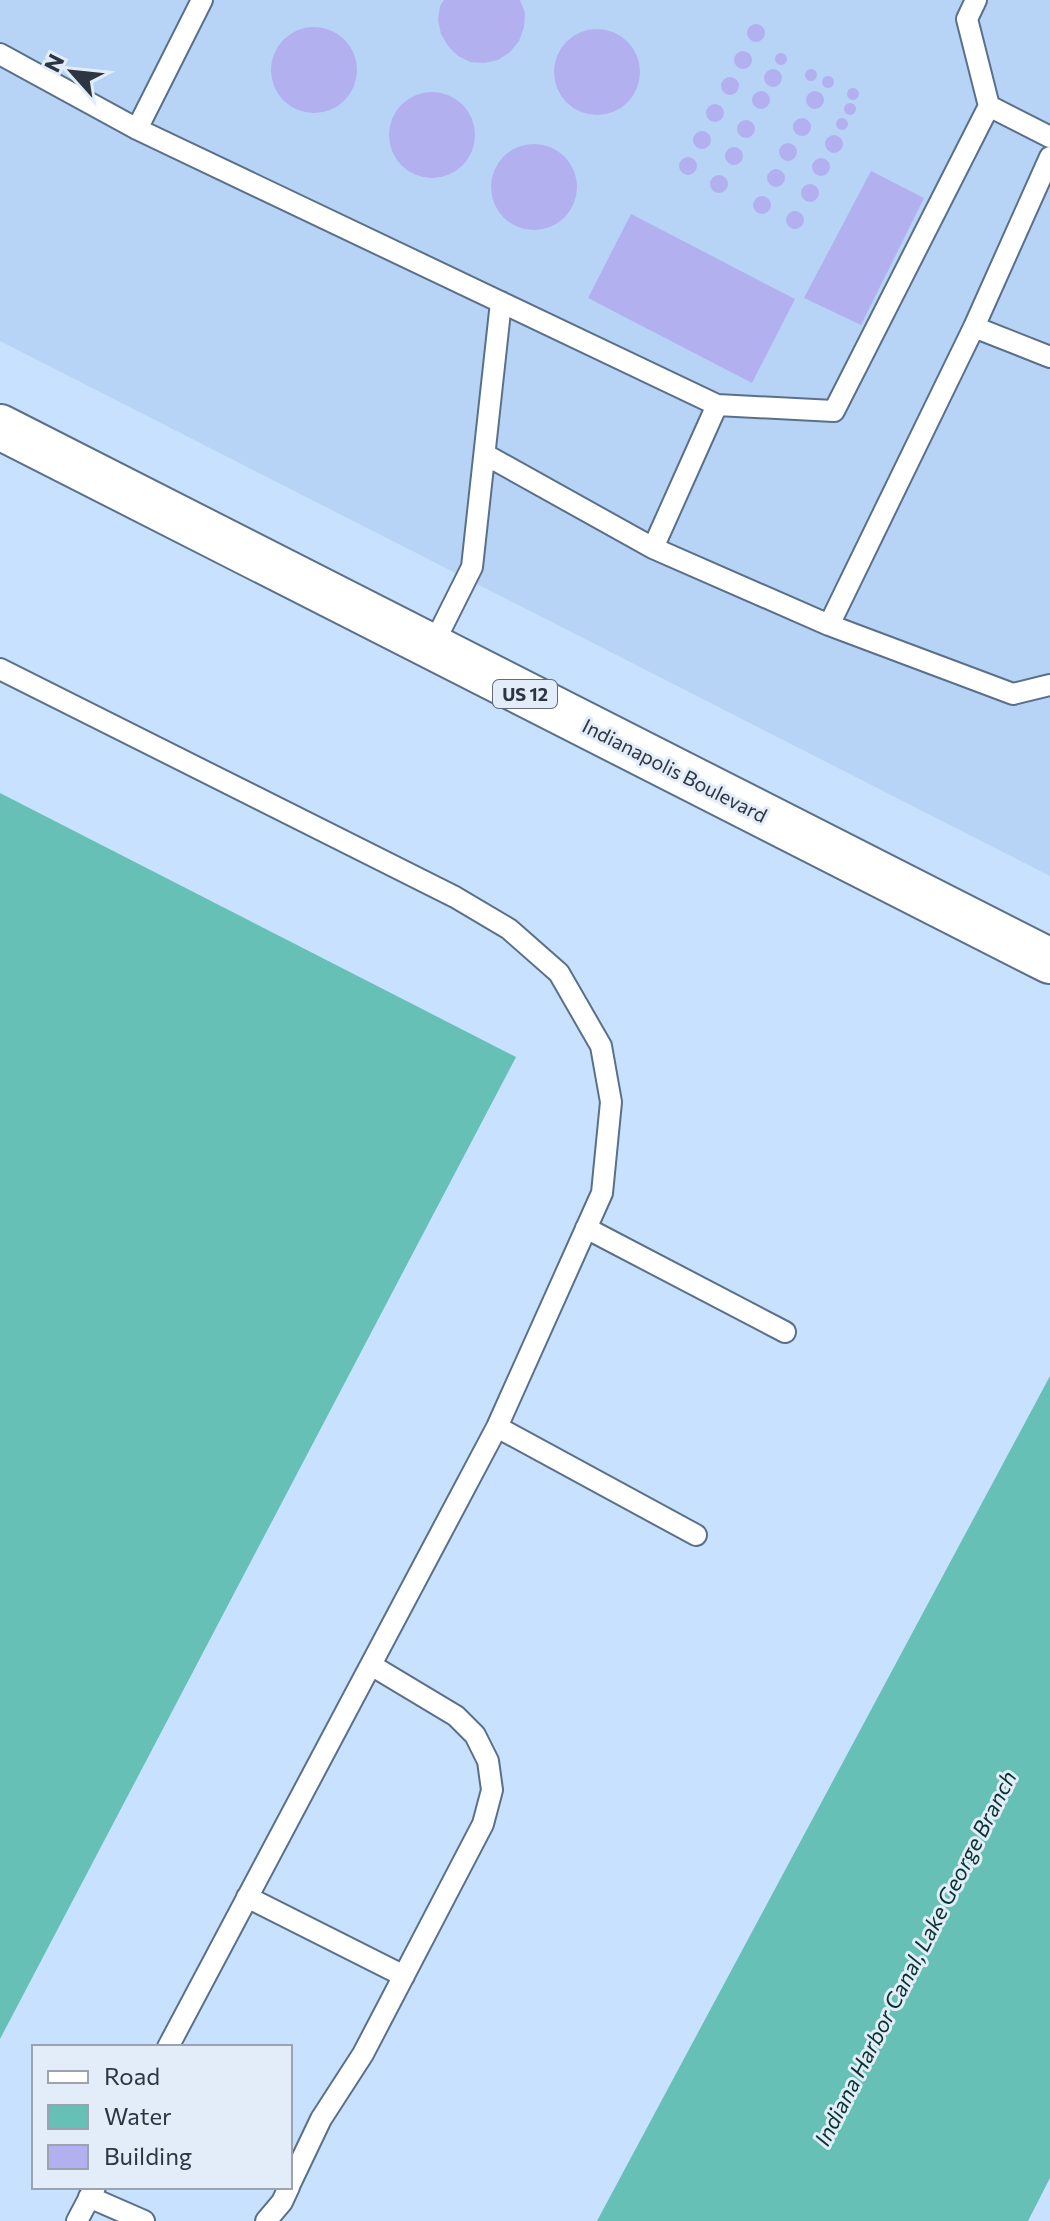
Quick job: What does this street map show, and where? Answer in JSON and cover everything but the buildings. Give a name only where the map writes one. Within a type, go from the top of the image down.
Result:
[{"type":"main road","name":"Indianapolis Boulevard","points":[[0,427],[1050,961]]},
{"type":"lane","points":[[137,129],[202,0]]},
{"type":"lane","points":[[0,54],[137,129],[717,405],[834,411],[989,106],[967,19],[976,0]]},
{"type":"lane","points":[[989,106],[1050,137]]},
{"type":"lane","points":[[829,625],[974,327],[1050,157]]},
{"type":"lane","points":[[432,647],[472,567],[501,302]]},
{"type":"lane","points":[[974,327],[1050,357]]},
{"type":"lane","points":[[653,548],[717,405]]},
{"type":"lane","points":[[486,455],[653,548],[829,625],[1013,694],[1050,685]]},
{"type":"lane","points":[[0,669],[455,897],[509,929],[559,973],[601,1046],[611,1102],[602,1193],[497,1427],[169,2045]]},
{"type":"lane","points":[[586,1228],[785,1332]]},
{"type":"lane","points":[[497,1427],[696,1535]]},
{"type":"lane","points":[[292,2180],[321,2119],[363,2054],[483,1824],[492,1790],[488,1761],[475,1735],[456,1716],[371,1665]]},
{"type":"lane","points":[[247,1897],[404,1976]]},
{"type":"lane","points":[[266,2221],[282,2202],[288,2189]]},
{"type":"lane","points":[[77,2221],[92,2192],[144,2221]]},
{"type":"shaded area","points":[[0,0],[1050,0],[1050,876],[0,341]]},
{"type":"water","points":[[0,793],[516,1057],[0,2039]]},
{"type":"water","name":"Indiana Harbor Canal, Lake George Branch","points":[[1050,1376],[1050,2178],[1028,2221],[597,2221]]}]
